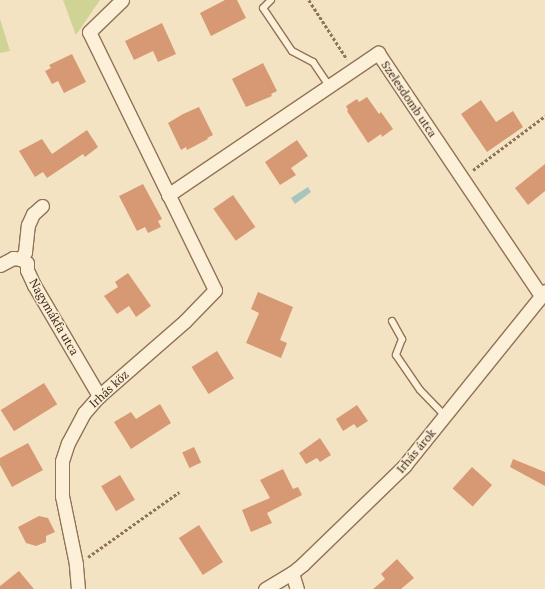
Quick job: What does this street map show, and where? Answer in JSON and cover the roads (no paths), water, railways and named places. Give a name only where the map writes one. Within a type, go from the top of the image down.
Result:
[{"type":"street","points":[[122,0],[89,32],[168,195]]},
{"type":"street","name":"Szelesdomb utca","points":[[168,195],[378,52],[462,178],[543,294]]},
{"type":"street","name":"Irhás köz","points":[[78,589],[76,566],[62,496],[62,461],[68,443],[84,413],[99,396],[185,321],[215,290],[168,195]]},
{"type":"street","points":[[0,265],[13,258],[21,259],[25,252],[28,225],[33,214],[42,206]]},
{"type":"street","name":"Nagymákfa utca","points":[[21,259],[26,263],[34,285],[99,396]]},
{"type":"street","name":"Irhás árok","points":[[266,589],[292,573],[404,466],[543,294]]},
{"type":"street","points":[[292,573],[297,589]]},
{"type":"lane","points":[[271,0],[263,8],[292,51],[313,62],[328,86]]},
{"type":"lane","points":[[392,321],[402,339],[396,355],[430,401],[445,416]]},
{"type":"water","points":[[308,187],[311,192],[295,204],[291,198]]}]
